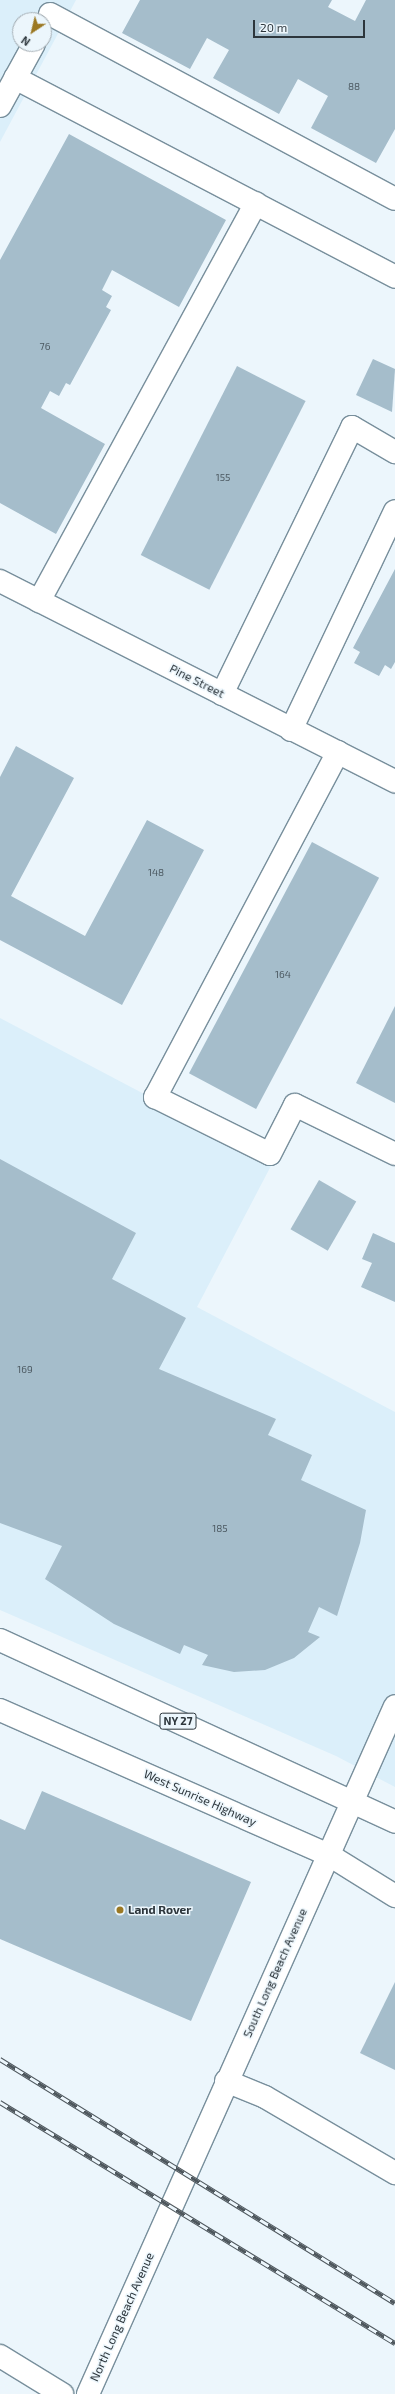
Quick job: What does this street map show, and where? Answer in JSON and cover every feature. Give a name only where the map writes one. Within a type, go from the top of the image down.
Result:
[{"type":"main road","points":[[52,14],[395,199]]},
{"type":"main road","points":[[0,106],[30,52]]},
{"type":"main road","points":[[15,78],[256,202],[395,277]]},
{"type":"main road","points":[[39,601],[256,202]]},
{"type":"main road","points":[[222,694],[352,427],[395,452]]},
{"type":"main road","points":[[291,730],[395,512]]},
{"type":"main road","name":"Pine Street","points":[[0,581],[291,730],[395,781]]},
{"type":"main road","points":[[338,752],[155,1097],[270,1154],[295,1105],[395,1154]]},
{"type":"main road","name":"NY 27","points":[[0,1640],[355,1801],[395,1822]]},
{"type":"main road","name":"South Long Beach Avenue","points":[[156,2241],[226,2081],[355,1801],[395,1706]]},
{"type":"main road","name":"West Sunrise Highway","points":[[0,1710],[329,1855],[395,1896]]},
{"type":"main road","points":[[226,2081],[265,2097],[395,2173]]},
{"type":"main road","name":"North Long Beach Avenue","points":[[88,2394],[156,2241]]},
{"type":"main road","points":[[0,2356],[62,2394]]},
{"type":"shaded area","points":[[0,0],[76,0],[52,45],[52,12],[12,12],[12,52],[48,52],[0,142]]},
{"type":"shaded area","points":[[0,1018],[273,1162],[197,1307],[395,1412],[395,1787],[336,1756],[0,1610]]},
{"type":"building","points":[[140,0],[332,0],[328,7],[355,21],[366,0],[395,0],[395,129],[376,163],[311,128],[328,96],[298,79],[279,114],[213,78],[229,50],[207,38],[190,69],[122,33]]},
{"type":"building","points":[[69,134],[226,220],[179,307],[112,270],[102,290],[112,296],[106,307],[111,310],[70,385],[66,383],[59,396],[50,391],[41,408],[105,444],[56,534],[0,503],[0,260]]},
{"type":"building","points":[[373,359],[395,369],[392,412],[356,395]]},
{"type":"building","points":[[237,366],[306,401],[209,590],[141,555]]},
{"type":"building","points":[[395,569],[395,662],[391,669],[385,665],[379,676],[354,663],[360,652],[353,648]]},
{"type":"building","points":[[16,746],[74,778],[11,896],[85,936],[147,820],[204,850],[122,1005],[0,940],[0,777]]},
{"type":"building","points":[[312,842],[379,878],[256,1109],[189,1073]]},
{"type":"building","points":[[395,1006],[395,1103],[356,1083]]},
{"type":"building","points":[[0,1159],[136,1233],[112,1279],[186,1318],[159,1369],[276,1419],[268,1435],[312,1455],[301,1480],[366,1510],[360,1543],[337,1616],[319,1607],[308,1632],[320,1637],[294,1658],[265,1670],[234,1672],[202,1665],[208,1655],[184,1645],[180,1654],[114,1624],[45,1579],[62,1546],[0,1523]]},
{"type":"building","points":[[319,1180],[356,1202],[328,1251],[290,1229]]},
{"type":"building","points":[[373,1233],[395,1243],[395,1302],[361,1287],[372,1263],[362,1259]]},
{"type":"building","name":"Land Rover","points":[[42,1791],[251,1882],[191,2021],[0,1939],[0,1819],[25,1830]]},
{"type":"building","points":[[395,1982],[395,2070],[360,2053]]},
{"type":"railway","points":[[0,2059],[395,2303]]},
{"type":"railway","points":[[0,2102],[395,2343]]},
{"type":"place","name":"Land Rover","points":[[120,1910]]}]
